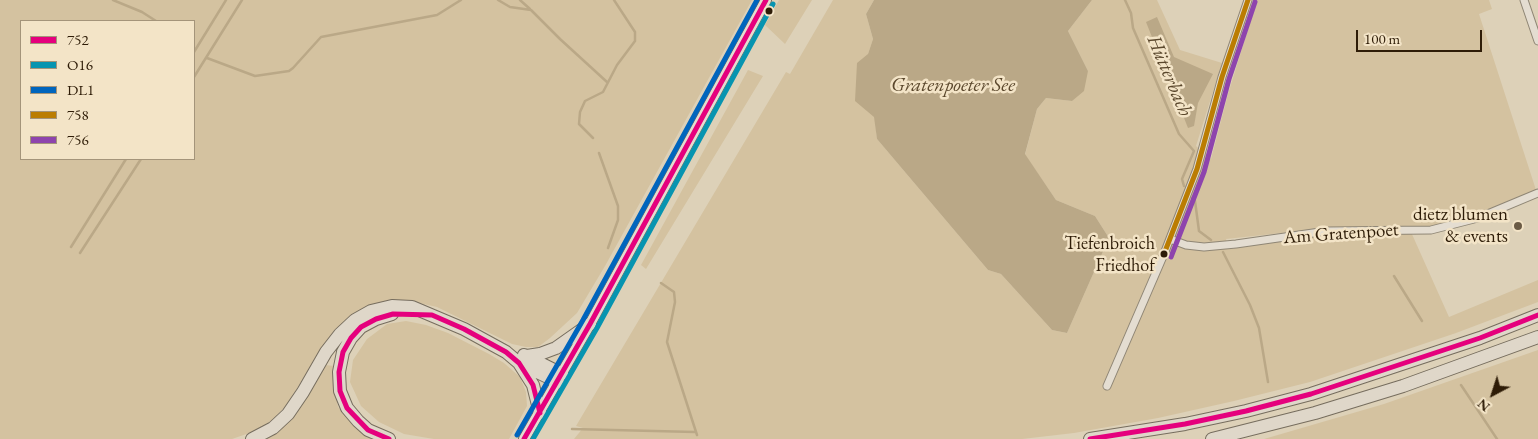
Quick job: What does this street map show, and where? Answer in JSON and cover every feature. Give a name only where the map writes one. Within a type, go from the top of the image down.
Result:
[{"type":"highway","points":[[252,439],[273,428],[288,414],[326,352],[340,334],[356,320],[371,311],[392,306],[412,307],[432,315],[464,329],[560,378]]},
{"type":"highway","points":[[389,439],[368,430],[347,408],[340,391],[339,372],[343,352],[351,338],[361,327],[376,319],[393,314],[432,315]]},
{"type":"highway","points":[[1090,439],[1185,424],[1311,394],[1480,338],[1538,316]]},
{"type":"highway","points":[[523,359],[548,351],[590,324]]},
{"type":"highway","points":[[1212,439],[1315,413],[1403,386],[1538,337]]},
{"type":"highway","points":[[523,359],[533,385],[540,413]]},
{"type":"main road","points":[[524,439],[590,324],[766,0]]},
{"type":"street","points":[[1107,386],[1170,239],[1197,169],[1222,77],[1248,0]]},
{"type":"street","points":[[1524,0],[1538,41]]},
{"type":"street","name":"Am Gratenpoet","points":[[1170,239],[1186,245],[1204,246],[1236,244],[1326,231],[1431,230],[1478,218],[1538,193]]},
{"type":"shaded area","points":[[0,0],[752,0],[605,266],[577,313],[550,338],[538,347],[512,344],[437,307],[414,302],[322,348],[286,406],[272,420],[258,430],[232,439],[0,439]]},
{"type":"shaded area","points":[[779,0],[812,0],[785,44],[765,25]]},
{"type":"shaded area","points":[[833,0],[874,0],[866,14],[873,39],[868,54],[877,139],[988,270],[1001,274],[1052,330],[1067,333],[1109,238],[1095,216],[1056,200],[1025,155],[1037,109],[1046,98],[1072,101],[1088,71],[1068,31],[1092,0],[1157,0],[1180,50],[1222,63],[1196,146],[1211,159],[1228,94],[1257,0],[1489,0],[1492,9],[1479,14],[1536,190],[1476,214],[1431,226],[1327,228],[1226,239],[1229,249],[1326,235],[1411,232],[1449,317],[1538,280],[1538,302],[1456,333],[1310,382],[1158,418],[1074,433],[1022,439],[574,439],[583,428],[576,426],[786,72],[790,74]]},
{"type":"shaded area","points":[[748,70],[763,76],[646,269],[641,265]]},
{"type":"shaded area","points":[[406,321],[426,325],[448,333],[504,363],[520,377],[526,392],[527,406],[509,439],[434,439],[404,434],[379,422],[361,406],[350,382],[353,360],[367,339],[387,324]]},
{"type":"shaded area","points":[[1538,350],[1538,439],[1264,439],[1384,404]]},
{"type":"shaded area","points":[[324,365],[335,366],[334,384],[338,407],[354,424],[378,439],[263,439]]},
{"type":"water","name":"Gratenpoeter See","points":[[874,0],[1092,0],[1068,31],[1088,71],[1084,91],[1072,101],[1046,98],[1037,109],[1025,154],[1056,200],[1095,216],[1109,238],[1067,333],[1052,330],[1001,274],[988,270],[877,139],[874,117],[855,101],[857,63],[868,54],[873,39],[866,14]]},
{"type":"water","points":[[1157,17],[1174,57],[1213,74],[1198,103],[1194,126],[1188,128],[1146,22]]},
{"type":"waterway","points":[[113,0],[142,12],[154,20]]},
{"type":"waterway","points":[[195,50],[226,0]]},
{"type":"waterway","points":[[195,75],[242,0]]},
{"type":"waterway","points":[[207,58],[255,76],[289,71],[321,37],[437,15],[461,0]]},
{"type":"waterway","points":[[498,0],[510,7],[531,10],[607,82]]},
{"type":"waterway","points":[[520,0],[530,9]]},
{"type":"waterway","points":[[593,138],[579,124],[580,112],[585,101],[603,92],[617,65],[635,41],[635,32],[614,0]]},
{"type":"waterway","name":"Hütterbach","points":[[1125,0],[1131,13],[1133,28],[1179,134],[1194,151],[1182,179],[1184,186]]},
{"type":"waterway","points":[[599,153],[618,206],[618,220],[608,248]]},
{"type":"waterway","points":[[71,247],[125,160]]},
{"type":"waterway","points":[[80,253],[140,160]]},
{"type":"waterway","name":"Hütterbach","points":[[1192,198],[1195,201],[1199,231],[1211,240]]},
{"type":"waterway","name":"Hütterbach","points":[[1223,252],[1250,305],[1259,328],[1268,382]]},
{"type":"waterway","points":[[1394,276],[1422,321]]},
{"type":"waterway","points":[[661,283],[674,292],[675,302],[667,342],[697,435]]},
{"type":"waterway","points":[[1461,385],[1497,439]]},
{"type":"waterway","points":[[572,429],[695,432]]},
{"type":"transit line","name":"DL1","points":[[517,435],[583,320],[757,0]]},
{"type":"transit line","name":"752","points":[[524,439],[590,324],[766,0]]},
{"type":"transit line","name":"758","points":[[1164,254],[1197,169],[1222,77],[1248,0]]},
{"type":"transit line","name":"756","points":[[1171,257],[1204,172],[1229,79],[1255,2]]},
{"type":"transit line","name":"O16","points":[[533,439],[597,328],[773,4]]},
{"type":"transit line","name":"752","points":[[389,439],[368,430],[347,408],[340,391],[339,372],[343,352],[351,338],[361,327],[376,319],[393,314],[432,315],[464,329],[506,352],[519,363],[533,385],[540,413]]},
{"type":"transit line","name":"752","points":[[1090,439],[1185,424],[1311,394],[1480,338],[1538,315]]},
{"type":"place","name":"dietz blumen & events","points":[[1518,226]]},
{"type":"place","name":"Tiefenbroich Friedhof","points":[[1164,254]]}]
